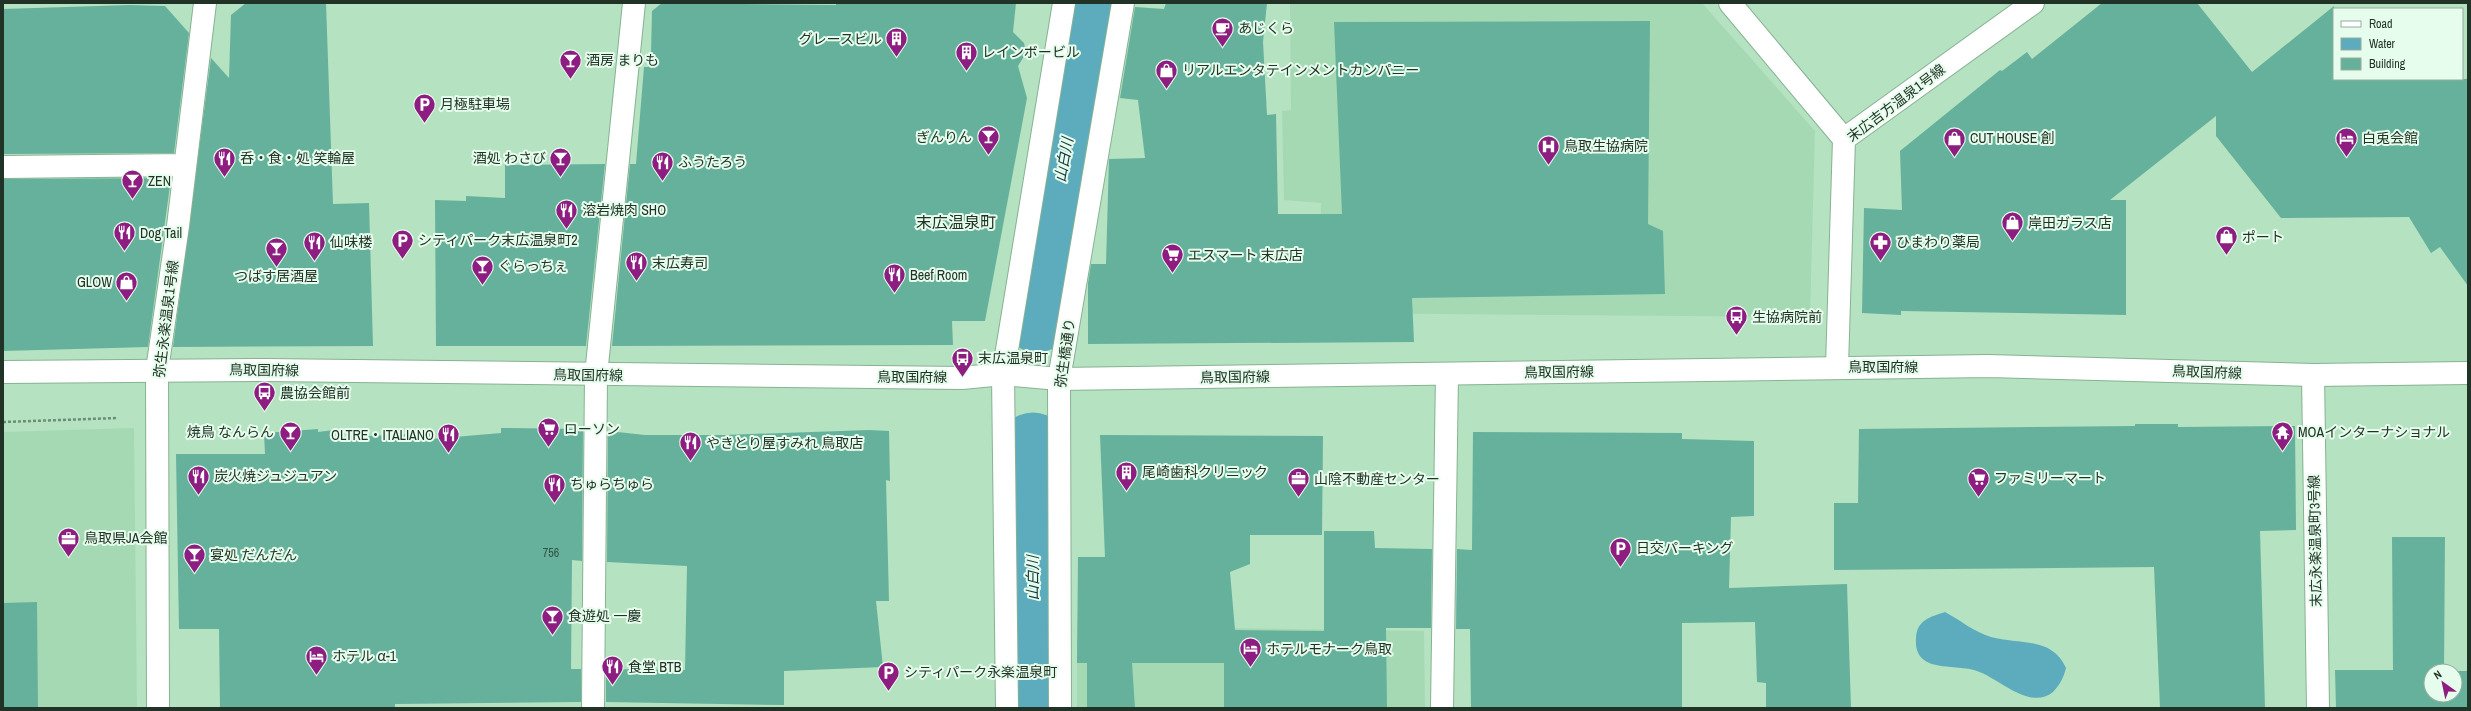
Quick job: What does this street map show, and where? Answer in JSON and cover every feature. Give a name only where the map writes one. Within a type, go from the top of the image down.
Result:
[{"type":"street","name":"弥生永楽温泉1号線","points":[[158,708],[158,370],[178,226],[205,3]]},
{"type":"street","points":[[594,708],[596,375],[634,3]]},
{"type":"street","points":[[1007,708],[1003,374],[1064,3]]},
{"type":"street","name":"弥生橋通り","points":[[1060,708],[1059,379],[1123,3]]},
{"type":"street","points":[[1730,3],[1844,139]]},
{"type":"street","name":"末広吉方温泉1号線","points":[[1837,367],[1844,139],[2034,3]]},
{"type":"street","points":[[3,167],[185,165]]},
{"type":"street","name":"鳥取国府線","points":[[3,372],[158,370],[962,378],[1003,374],[1059,379],[1988,366],[2313,375],[2468,372]]},
{"type":"street","points":[[1442,708],[1447,374]]},
{"type":"street","name":"末広永楽温泉町3号線","points":[[2313,375],[2318,708]]},
{"type":"path","points":[[3,422],[118,418]]},
{"type":"shaded area","name":"鳥取生協病院","points":[[1290,3],[1702,3],[1815,131],[1810,317],[1320,313],[1321,203],[1284,200],[1282,111],[1291,110]]},
{"type":"shaded area","name":"鳥取県JA会館","points":[[134,428],[137,708],[3,708],[3,432]]},
{"type":"shaded area","name":"ホテルモナーク鳥取","points":[[1077,626],[1424,631],[1425,708],[1077,708]]},
{"type":"water","points":[[1945,612],[1985,635],[2044,646],[2052,651],[2060,658],[2066,668],[2059,684],[2053,692],[2044,697],[2034,698],[2024,696],[1977,671],[1928,663],[1921,658],[1917,650],[1917,632],[1925,620]]},
{"type":"building","points":[[246,3],[326,3],[333,204],[369,203],[373,346],[173,347],[211,58],[229,78],[231,15]]},
{"type":"building","points":[[662,3],[836,5],[836,3],[1016,3],[1013,32],[1024,43],[1026,53],[1018,66],[1027,98],[985,321],[952,321],[953,345],[612,346],[630,164],[636,164],[644,67],[648,67],[648,53],[651,53],[652,11]]},
{"type":"building","points":[[1166,3],[1267,3],[1263,42],[1267,115],[1276,114],[1278,214],[1342,214],[1334,22],[1650,21],[1648,224],[1663,231],[1665,294],[1412,298],[1414,342],[1088,344],[1088,283],[1091,264],[1106,264],[1109,159],[1145,158],[1138,100],[1120,98],[1135,7],[1164,9]]},
{"type":"building","points":[[2102,3],[2197,3],[2252,72],[2334,6],[2333,80],[2468,79],[2468,286],[2440,247],[2431,253],[2409,217],[2281,218],[2216,136],[2216,116],[2110,200],[2126,200],[2126,315],[1901,311],[1901,315],[1862,313],[1864,208],[1902,210],[1900,151],[2000,70],[2002,71],[2027,52],[2032,59]]},
{"type":"building","points":[[130,5],[165,6],[189,33],[174,153],[3,154],[3,9]]},
{"type":"building","points":[[605,164],[586,346],[436,346],[435,200],[466,201],[466,196],[505,198],[505,165]]},
{"type":"building","points":[[171,178],[148,347],[3,351],[3,179]]},
{"type":"building","points":[[2135,424],[2178,424],[2178,427],[2295,426],[2296,530],[2260,531],[2265,708],[2160,708],[2154,567],[1834,570],[1834,503],[1858,503],[1859,429],[2135,426]]},
{"type":"building","points":[[501,428],[583,429],[582,561],[572,560],[571,669],[581,669],[581,702],[395,704],[395,708],[220,708],[219,629],[179,629],[176,454],[265,454],[264,433],[318,429],[318,432],[334,430],[334,437],[346,437],[431,433],[431,439],[501,433]]},
{"type":"building","points":[[869,430],[889,431],[890,481],[886,480],[889,601],[876,601],[883,667],[784,671],[784,705],[606,702],[606,669],[685,670],[687,566],[607,562],[608,431],[645,435],[724,435]]},
{"type":"building","points":[[1473,432],[1682,433],[1682,439],[1754,441],[1754,516],[1731,517],[1729,588],[1847,584],[1851,708],[1766,708],[1766,683],[1757,682],[1755,622],[1682,623],[1682,708],[1471,708],[1470,629],[1456,629],[1457,549],[1472,550]]},
{"type":"building","points":[[1100,435],[1323,436],[1322,535],[1250,535],[1250,564],[1230,572],[1235,630],[1324,631],[1324,531],[1374,531],[1375,548],[1432,549],[1431,628],[1386,628],[1387,708],[1224,708],[1224,663],[1132,663],[1135,708],[1087,708],[1087,663],[1077,663],[1078,557],[1105,557]]},
{"type":"building","points":[[2392,537],[2445,537],[2444,663],[2423,663],[2423,703],[2463,703],[2463,671],[2468,671],[2468,708],[2336,708],[2335,670],[2393,670]]},
{"type":"building","points":[[37,602],[38,708],[3,708],[3,603]]},
{"type":"waterway","name":"山白川","points":[[1037,317],[1092,3]]},
{"type":"waterway","name":"山白川","points":[[1033,448],[1033,708]]},
{"type":"place","name":"あじくら","points":[[1223,48]]},
{"type":"place","name":"グレースビル","points":[[897,58]]},
{"type":"place","name":"レインボービル","points":[[966,72]]},
{"type":"place","name":"酒房 まりも","points":[[570,80]]},
{"type":"place","name":"リアルエンタテインメントカンパニー","points":[[1166,90]]},
{"type":"place","name":"月極駐車場","points":[[425,124]]},
{"type":"place","name":"ぎんりん","points":[[988,156]]},
{"type":"place","name":"CUT HOUSE 創","points":[[1954,158]]},
{"type":"place","name":"白兎会館","points":[[2347,158]]},
{"type":"place","name":"鳥取生協病院","points":[[1549,166]]},
{"type":"place","name":"呑・食・処 笑輪屋","points":[[225,178]]},
{"type":"place","name":"酒処 わさび","points":[[561,178]]},
{"type":"place","name":"ふうたろう","points":[[663,182]]},
{"type":"place","name":"ZEN","points":[[132,200]]},
{"type":"place","name":"溶岩焼肉 SHO","points":[[567,230]]},
{"type":"place","name":"岸田ガラス店","points":[[2012,242]]},
{"type":"place","name":"Dog Tail","points":[[124,252]]},
{"type":"place","name":"ポート","points":[[2227,256]]},
{"type":"place","name":"シティパーク末広温泉町2","points":[[402,260]]},
{"type":"place","name":"仙味楼","points":[[315,262]]},
{"type":"place","name":"ひまわり薬局","points":[[1881,262]]},
{"type":"place","name":"つばす居酒屋","points":[[276,268]]},
{"type":"place","name":"エスマート 末広店","points":[[1173,274]]},
{"type":"place","name":"末広寿司","points":[[636,282]]},
{"type":"place","name":"ぐらっちぇ","points":[[482,286]]},
{"type":"place","name":"Beef Room","points":[[895,294]]},
{"type":"place","name":"GLOW","points":[[127,302]]},
{"type":"place","name":"生協病院前","points":[[1737,336]]},
{"type":"place","name":"末広温泉町","points":[[962,378]]},
{"type":"place","name":"農協会館前","points":[[265,412]]},
{"type":"place","name":"ローソン","points":[[549,448]]},
{"type":"place","name":"焼鳥 なんらん","points":[[290,452]]},
{"type":"place","name":"MOAインターナショナル","points":[[2282,452]]},
{"type":"place","name":"OLTRE・ITALIANO","points":[[449,454]]},
{"type":"place","name":"やきとり屋すみれ 鳥取店","points":[[691,462]]},
{"type":"place","name":"尾崎歯科クリニック","points":[[1126,492]]},
{"type":"place","name":"炭火焼ジュジュアン","points":[[199,496]]},
{"type":"place","name":"山陰不動産センター","points":[[1298,498]]},
{"type":"place","name":"ファミリーマート","points":[[1979,498]]},
{"type":"place","name":"ちゅらちゅら","points":[[555,504]]},
{"type":"place","name":"鳥取県JA会館","points":[[69,558]]},
{"type":"place","name":"日交パーキング","points":[[1621,568]]},
{"type":"place","name":"宴処 だんだん","points":[[195,574]]},
{"type":"place","name":"食遊処 一慶","points":[[553,636]]},
{"type":"place","name":"ホテルモナーク鳥取","points":[[1251,668]]},
{"type":"place","name":"ホテル α-1","points":[[317,676]]},
{"type":"place","name":"食堂 BTB","points":[[612,686]]},
{"type":"place","name":"シティパーク永楽温泉町","points":[[888,692]]},
{"type":"district","name":"末広温泉町","points":[[956,222]]}]
